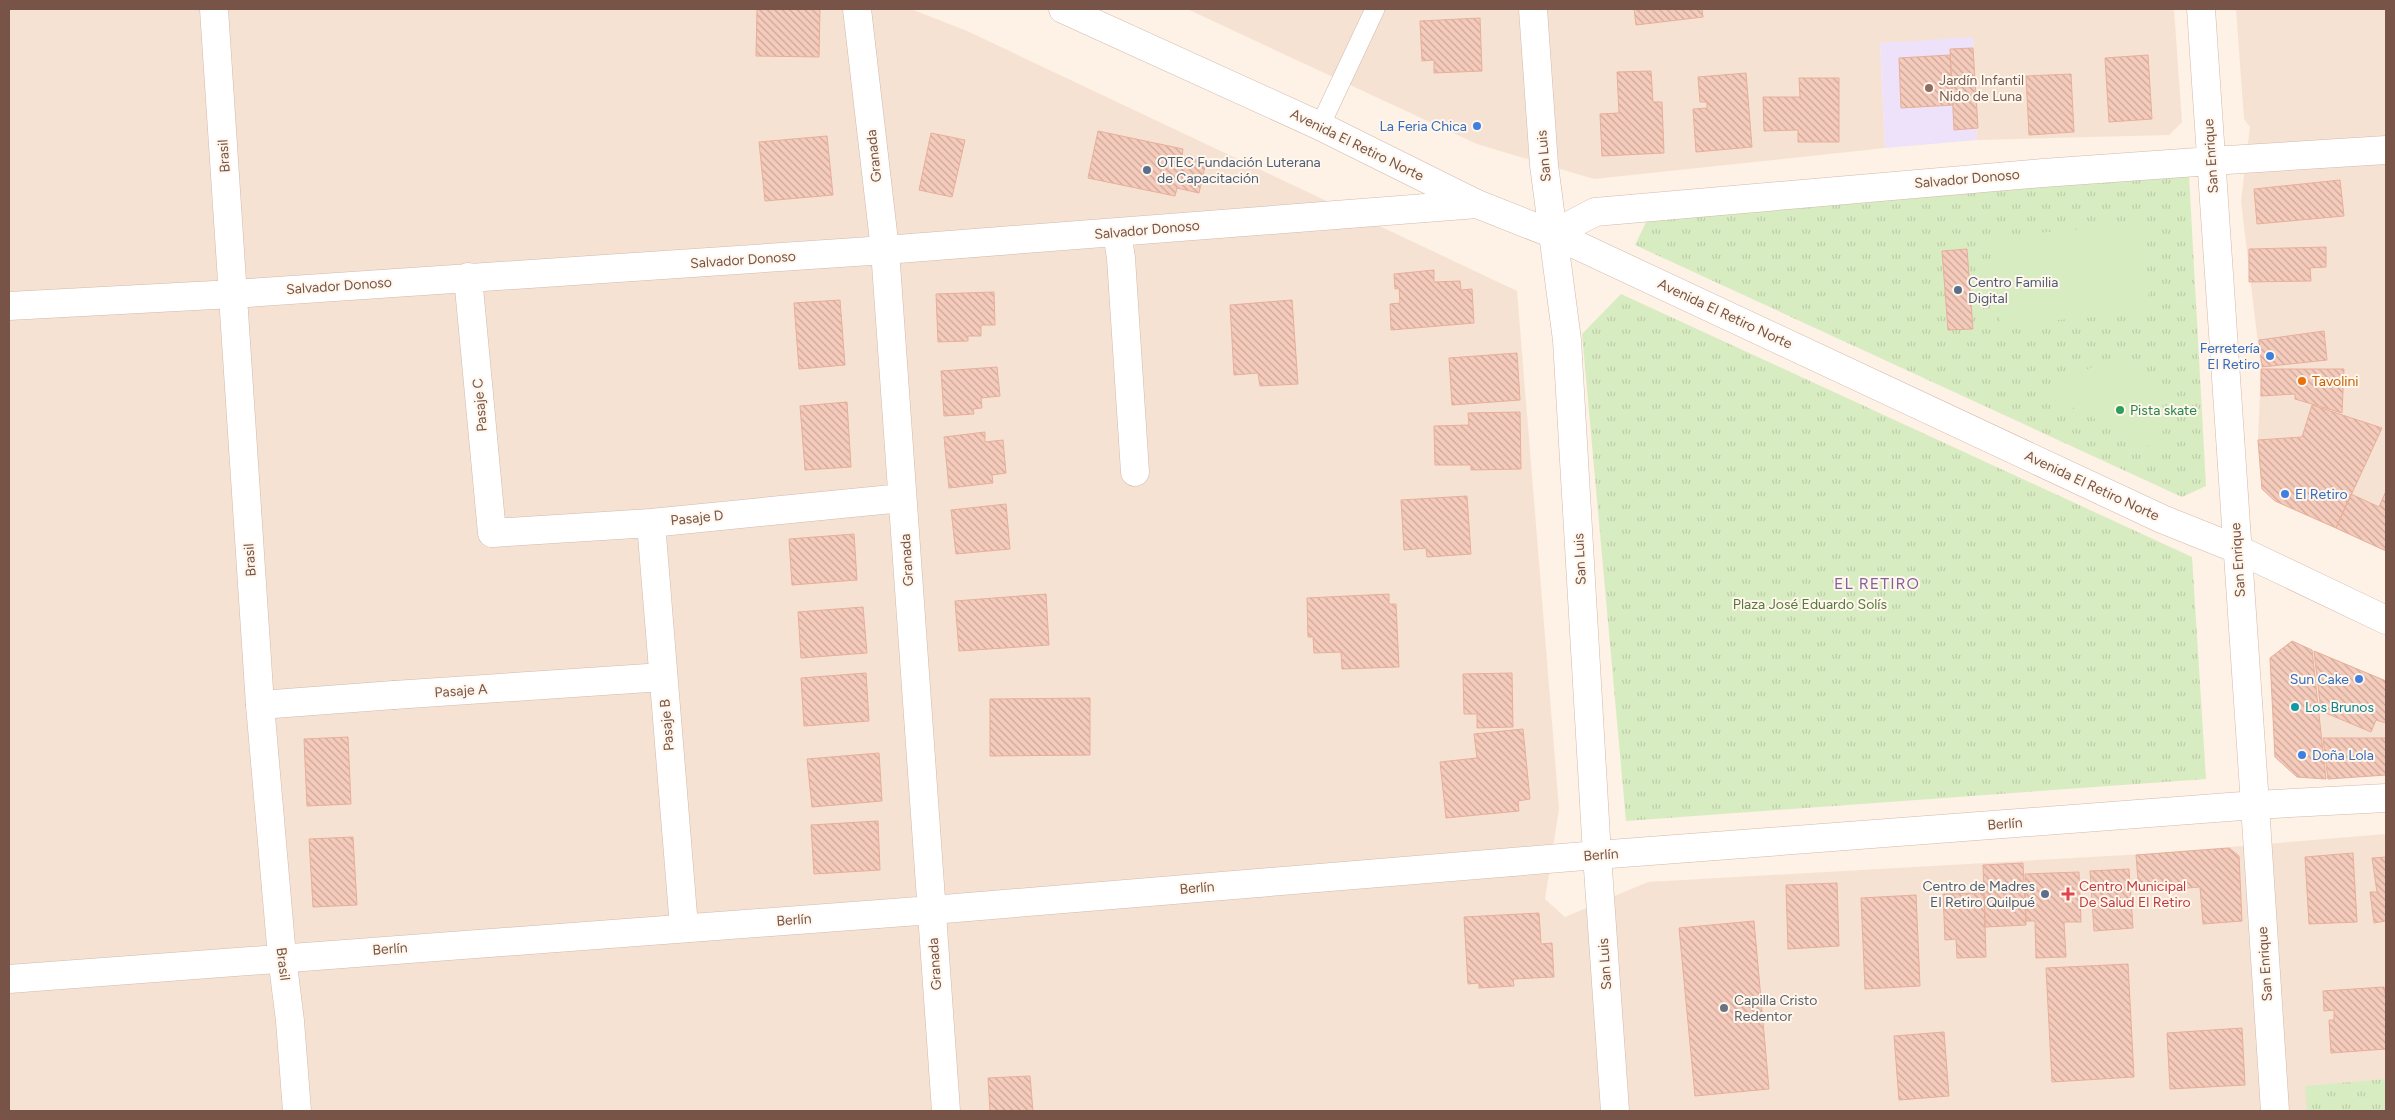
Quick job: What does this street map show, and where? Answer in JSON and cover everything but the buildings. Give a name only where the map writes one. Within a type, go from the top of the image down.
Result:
[{"type":"street","name":"Brasil","points":[[214,9],[260,705],[282,957],[290,1021],[296,1111]]},
{"type":"street","name":"Granada","points":[[857,9],[885,250],[946,1111]]},
{"type":"street","name":"Avenida El Retiro Norte","points":[[1063,9],[1320,126],[1477,204],[1553,234],[2162,518],[2237,549],[2386,620]]},
{"type":"street","name":"San Luis","points":[[1533,9],[1544,165],[1567,340],[1597,855],[1615,1111]]},
{"type":"street","name":"San Enrique","points":[[2201,9],[2275,1111]]},
{"type":"street","name":"Salvador Donoso","points":[[1553,234],[1595,212],[2043,173],[2211,160],[2386,150]]},
{"type":"street","name":"Salvador Donoso","points":[[9,306],[233,294],[885,250],[1477,204]]},
{"type":"street","points":[[1117,232],[1121,258],[1135,472]]},
{"type":"street","name":"Pasaje C","points":[[468,277],[492,533]]},
{"type":"street","name":"Pasaje D","points":[[492,533],[651,523],[902,498]]},
{"type":"street","name":"Pasaje B","points":[[651,523],[684,927]]},
{"type":"street","name":"Pasaje A","points":[[260,705],[663,677]]},
{"type":"street","name":"Berlín","points":[[9,979],[282,957],[932,910],[1597,855],[2255,805],[2386,798]]},
{"type":"lane","points":[[1320,126],[1376,9]]},
{"type":"shaded area","points":[[9,9],[911,9],[967,31],[1517,291],[1559,809],[1545,899],[1565,917],[1648,882],[2145,854],[2386,834],[2386,1111],[9,1111]]},
{"type":"shaded area","points":[[1187,9],[2174,9],[2182,122],[2169,135],[1977,140],[1973,38],[1880,43],[1885,148],[1594,179],[1477,144]]},
{"type":"shaded area","points":[[2236,9],[2386,9],[2386,551],[2275,501],[2262,489],[2258,440],[2261,369],[2241,201],[2250,127],[2244,119]]},
{"type":"shaded area","name":"Jardín Infantil Nido de Luna","points":[[1973,37],[1977,140],[1885,148],[1880,43]]},
{"type":"shaded area","points":[[2312,650],[2386,681],[2386,775],[2326,779]]},
{"type":"green space","points":[[2189,176],[2206,486],[2182,497],[1635,245],[1650,214]]},
{"type":"green space","points":[[2142,224],[2150,312],[2000,325],[1993,237]]},
{"type":"green space","name":"Plaza José Eduardo Solís","points":[[1621,294],[2192,557],[2206,779],[1626,821],[1582,334]]},
{"type":"green space","name":"Pista skate","points":[[2106,361],[2133,367],[2147,377],[2160,395],[2164,416],[2159,451],[2052,397],[2074,375]]},
{"type":"green space","points":[[2386,1079],[2386,1111],[2307,1111],[2305,1086]]},
{"type":"place","name":"Jardín Infantil Nido de Luna","points":[[1929,88]]},
{"type":"place","name":"La Feria Chica","points":[[1477,126]]},
{"type":"place","name":"OTEC Fundación Luterana de Capacitación","points":[[1147,170]]},
{"type":"place","name":"Centro Familia Digital","points":[[1958,290]]},
{"type":"place","name":"Ferretería El Retiro","points":[[2270,356]]},
{"type":"place","name":"Tavolini","points":[[2302,381]]},
{"type":"place","name":"Pista skate","points":[[2120,410]]},
{"type":"place","name":"El Retiro","points":[[2285,494]]},
{"type":"place","name":"Sun Cake","points":[[2359,679]]},
{"type":"place","name":"Los Brunos","points":[[2295,707]]},
{"type":"place","name":"Doña Lola","points":[[2302,755]]},
{"type":"place","name":"Centro de Madres El Retiro Quilpué","points":[[2045,894]]},
{"type":"place","name":"Centro Municipal De Salud El Retiro","points":[[2068,894]]},
{"type":"place","name":"Capilla Cristo Redentor","points":[[1724,1008]]},
{"type":"district","name":"EL RETIRO","points":[[1877,583]]}]
